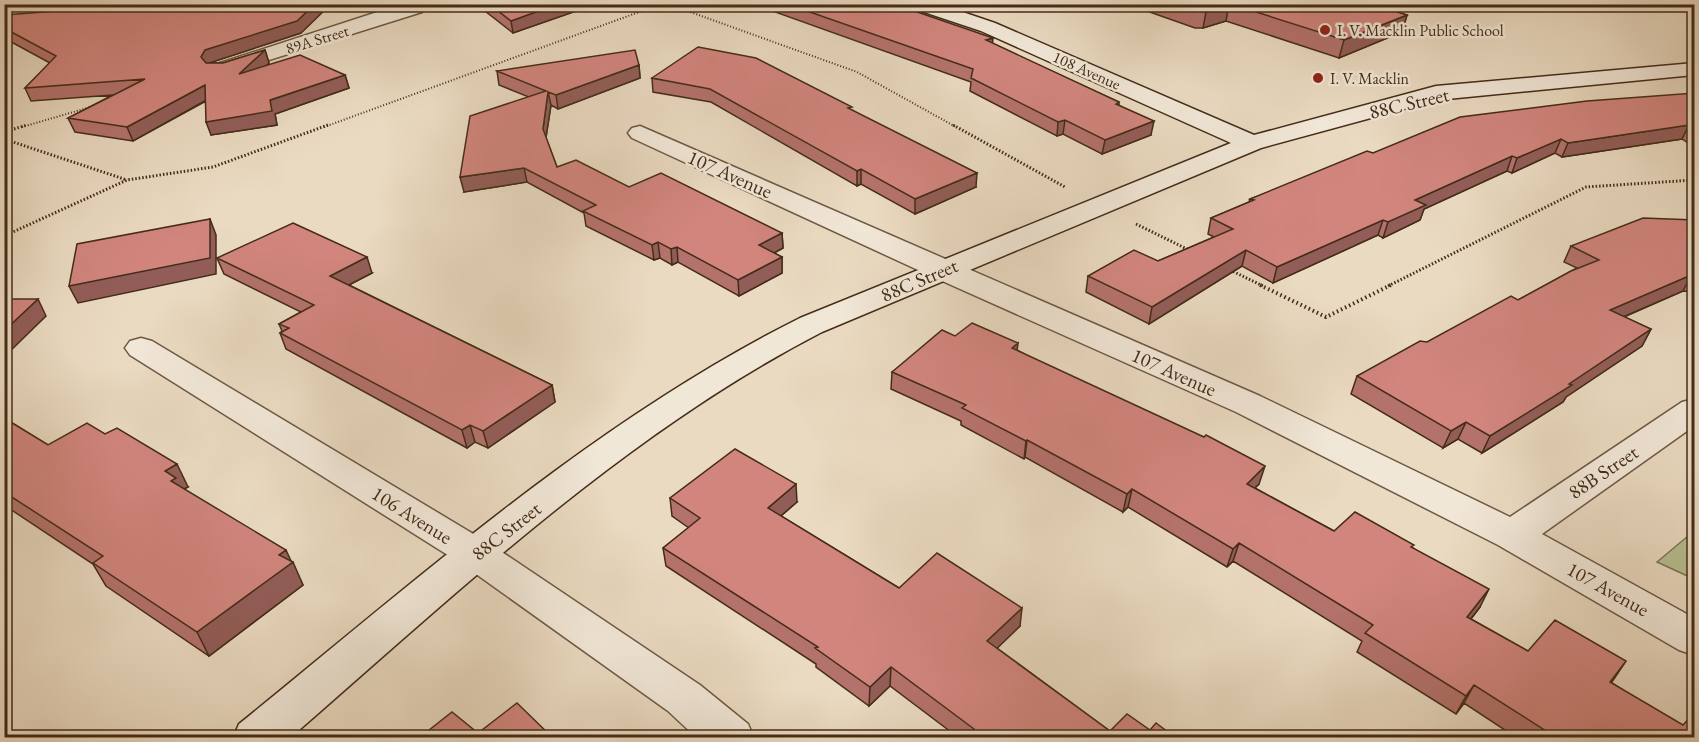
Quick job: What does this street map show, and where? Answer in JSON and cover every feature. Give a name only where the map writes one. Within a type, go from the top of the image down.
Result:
[{"type":"street","name":"108 Avenue","points":[[919,4],[988,27],[1252,143]]},
{"type":"street","name":"89A Street","points":[[219,69],[413,6]]},
{"type":"street","name":"88C Street","points":[[256,738],[476,554],[651,419],[701,386],[811,326],[941,270],[1252,143],[1436,93],[1695,69]]},
{"type":"street","name":"107 Avenue","points":[[640,133],[941,270],[1248,405],[1512,535],[1695,638]]},
{"type":"street","name":"106 Avenue","points":[[141,348],[476,554],[684,698],[731,738]]},
{"type":"street","name":"88B Street","points":[[1512,535],[1695,410]]},
{"type":"path","points":[[4,236],[127,180],[223,164],[661,4]]},
{"type":"path","points":[[4,132],[95,106]]},
{"type":"path","points":[[4,139],[127,180]]},
{"type":"green space","points":[[1694,531],[1694,579],[1657,562]]},
{"type":"building","points":[[150,4],[315,4],[297,21],[205,50],[201,57],[206,63],[223,63],[265,50],[239,74],[300,55],[345,75],[270,100],[272,111],[206,122],[205,85],[127,127],[68,118],[145,79],[25,88],[56,56],[4,28],[4,15]]},
{"type":"building","points":[[489,4],[558,4],[511,21]]},
{"type":"building","points":[[787,4],[894,4],[993,38],[986,40],[1119,102],[1116,104],[1154,121],[1105,140],[1065,120],[1058,122],[971,78],[973,69]]},
{"type":"building","points":[[1178,4],[1228,4],[1206,12]]},
{"type":"building","points":[[1231,4],[1371,4],[1407,15],[1344,40]]},
{"type":"building","points":[[698,47],[756,58],[852,107],[848,108],[977,173],[915,199],[861,169],[857,171],[710,89],[652,78]]},
{"type":"building","points":[[635,50],[639,65],[556,95],[548,92],[543,129],[557,167],[576,160],[629,187],[661,173],[782,233],[759,245],[782,257],[738,280],[677,247],[671,249],[658,242],[652,245],[583,211],[596,205],[524,168],[460,177],[470,116],[546,91],[497,71]]},
{"type":"building","points":[[1695,93],[1695,128],[1689,125],[1568,143],[1561,139],[1517,158],[1512,156],[1415,200],[1426,205],[1388,222],[1383,220],[1277,267],[1246,250],[1152,307],[1088,276],[1134,250],[1158,261],[1233,229],[1211,218],[1254,200],[1250,199],[1367,151],[1373,153],[1460,117],[1587,101]]},
{"type":"building","points":[[1643,218],[1695,220],[1695,275],[1610,310],[1651,329],[1569,384],[1572,385],[1490,436],[1466,422],[1451,431],[1357,376],[1420,341],[1427,342],[1511,296],[1518,300],[1571,271],[1599,260],[1571,246]]},
{"type":"building","points":[[210,219],[210,258],[69,286],[77,244]]},
{"type":"building","points":[[293,223],[367,257],[330,276],[552,385],[483,431],[470,425],[462,430],[280,333],[289,328],[279,324],[314,305],[217,258]]},
{"type":"building","points":[[4,299],[38,299],[4,331]]},
{"type":"building","points":[[972,323],[1018,343],[1012,348],[1204,437],[1206,435],[1265,466],[1247,484],[1334,531],[1355,512],[1414,545],[1411,547],[1489,589],[1467,617],[1528,651],[1555,620],[1626,661],[1610,682],[1683,725],[1695,712],[1695,738],[1557,738],[1474,685],[1466,696],[1365,633],[1373,625],[1239,543],[1233,549],[1132,489],[1127,494],[962,408],[966,405],[892,372],[942,330],[955,336]]},
{"type":"building","points":[[4,418],[48,445],[87,423],[105,434],[117,428],[177,464],[165,471],[176,478],[171,481],[286,550],[279,555],[293,562],[197,632],[93,563],[103,556],[4,492]]},
{"type":"building","points":[[735,449],[796,484],[768,508],[899,588],[937,553],[1022,608],[987,641],[1110,731],[1127,714],[1150,730],[1156,723],[1176,738],[965,738],[974,729],[891,667],[870,687],[815,648],[818,647],[663,548],[700,518],[670,498]]},
{"type":"building","points":[[517,703],[553,738],[419,738],[452,712],[478,733]]},
{"type":"place","name":"I. V. Macklin Public School","points":[[1325,30]]},
{"type":"place","name":"I. V. Macklin","points":[[1318,78]]}]
